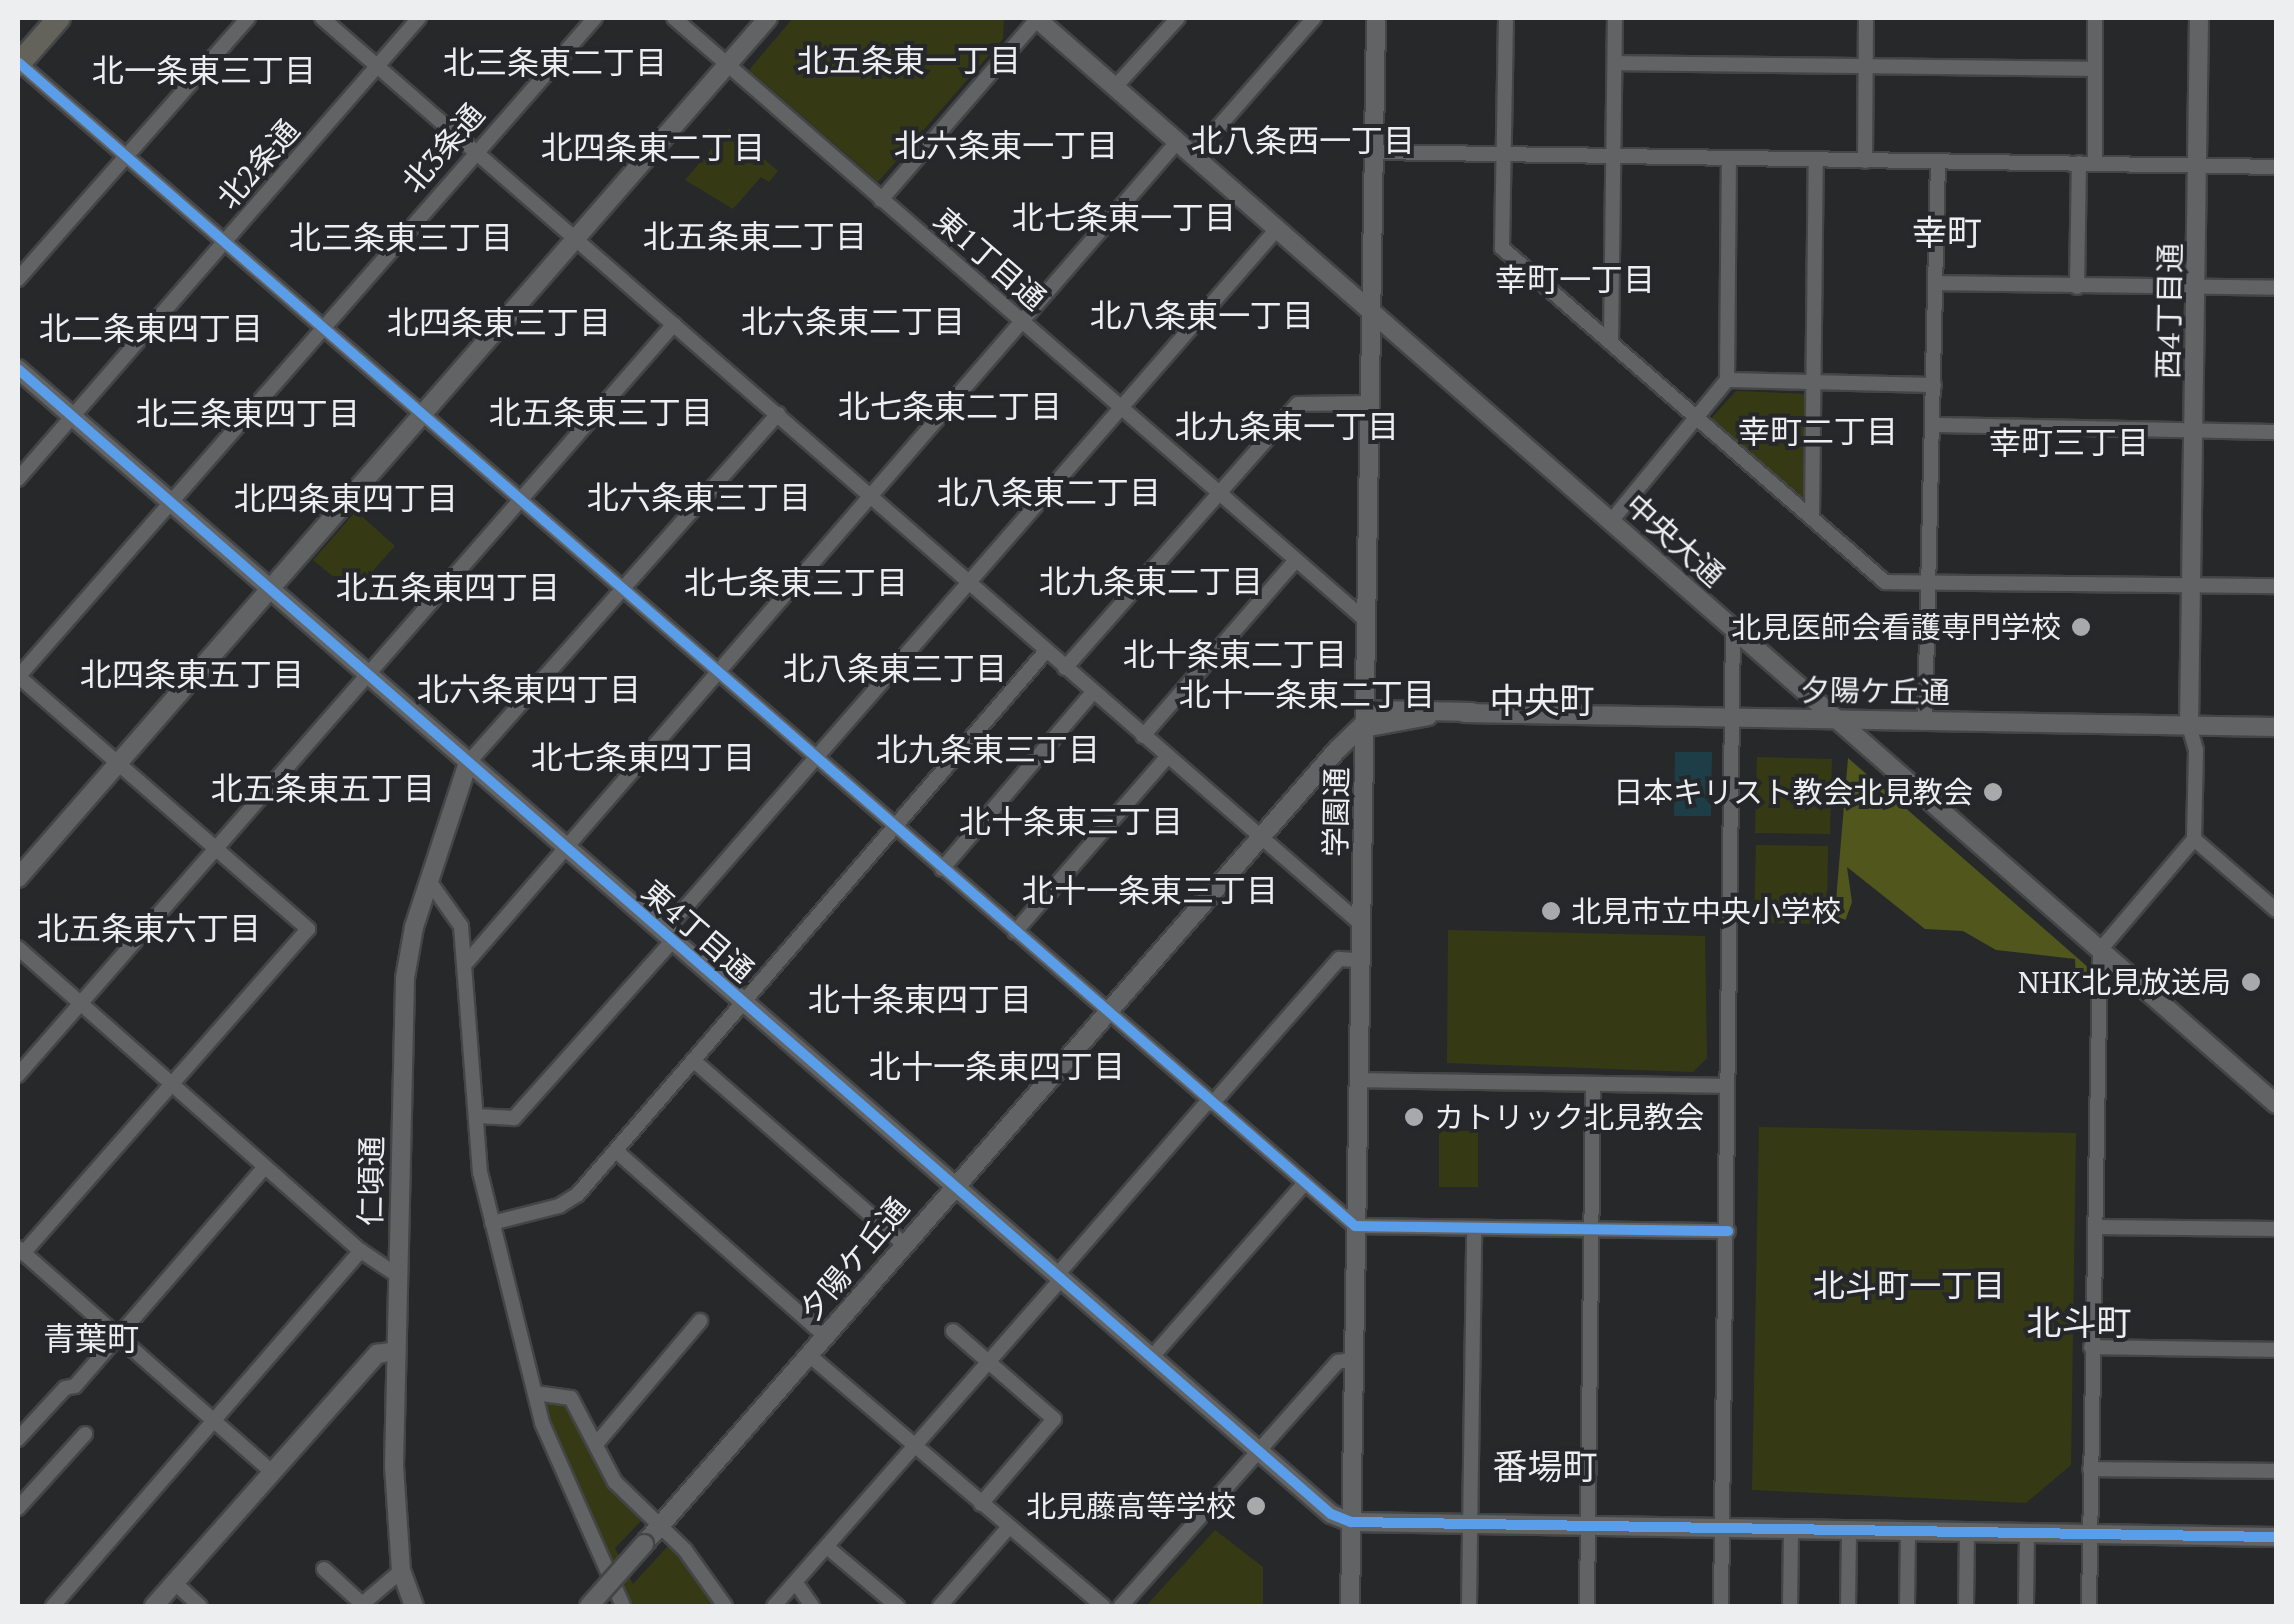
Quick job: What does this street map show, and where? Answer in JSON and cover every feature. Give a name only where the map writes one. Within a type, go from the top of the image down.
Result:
[{"type":"highway","points":[[18,64],[59,18]]},
{"type":"street","points":[[18,279],[248,18]]},
{"type":"street","points":[[322,18],[1362,925]]},
{"type":"street","name":"北2条通","points":[[18,479],[419,18]]},
{"type":"street","name":"北3条通","points":[[18,676],[594,18]]},
{"type":"street","name":"東1丁目通","points":[[674,18],[1363,618]]},
{"type":"street","points":[[18,878],[768,18]]},
{"type":"street","points":[[880,200],[1037,18]]},
{"type":"street","name":"中央大通","points":[[1037,18],[2276,1104]]},
{"type":"street","points":[[1115,87],[1178,18]]},
{"type":"street","points":[[1192,156],[1314,18]]},
{"type":"street","name":"学園通","points":[[1350,1606],[1362,925],[1363,618],[1371,403],[1376,18]]},
{"type":"street","points":[[1506,18],[1502,248],[1885,582],[2276,586]]},
{"type":"street","points":[[1611,343],[1614,18]]},
{"type":"street","points":[[1865,160],[1866,18]]},
{"type":"street","points":[[2095,18],[2095,164]]},
{"type":"street","name":"西4丁目通","points":[[2189,726],[2199,18]]},
{"type":"street","points":[[1615,63],[2095,69]]},
{"type":"street","points":[[18,64],[1356,1226],[1728,1232]]},
{"type":"street","points":[[466,962],[1178,142]]},
{"type":"street","points":[[1375,152],[2276,167]]},
{"type":"street","points":[[1612,520],[1726,380],[1729,158]]},
{"type":"street","points":[[1812,518],[1816,160]]},
{"type":"street","points":[[1925,720],[1938,162]]},
{"type":"street","points":[[2076,287],[2078,164]]},
{"type":"street","points":[[476,1116],[514,1118],[527,1106],[814,756],[1277,230]]},
{"type":"street","points":[[1936,283],[2276,288]]},
{"type":"street","points":[[18,1075],[674,324]]},
{"type":"street","name":"東4丁目通","points":[[18,369],[1331,1514],[1351,1522]]},
{"type":"street","points":[[1726,380],[1934,385]]},
{"type":"street","points":[[1065,668],[1298,404],[1371,403]]},
{"type":"street","points":[[468,763],[621,586],[778,414]]},
{"type":"street","points":[[1934,425],[2276,432]]},
{"type":"street","points":[[1143,736],[1296,560]]},
{"type":"street","points":[[1721,1606],[1733,630]]},
{"type":"street","points":[[492,1223],[559,1206],[616,1152],[1046,651]]},
{"type":"street","points":[[18,676],[308,929],[20,1250],[272,1472]]},
{"type":"street","points":[[942,869],[1093,692]]},
{"type":"street","name":"夕陽ケ丘通","points":[[589,1606],[1259,836],[1364,728],[1472,712],[2276,727]]},
{"type":"street","points":[[2089,1606],[2100,950],[2194,839],[2196,750],[2189,726]]},
{"type":"street","points":[[1016,932],[1167,757]]},
{"type":"street","name":"仁頃通","points":[[414,1606],[401,1571],[394,1466],[405,978],[429,881],[468,763]]},
{"type":"street","points":[[2194,839],[2276,910]]},
{"type":"street","points":[[429,881],[460,926],[466,962],[480,1172],[542,1423],[623,1606]]},
{"type":"street","points":[[18,948],[361,1250],[397,1274]]},
{"type":"street","points":[[774,1606],[1210,1102],[1339,960],[1361,960]]},
{"type":"street","points":[[694,1060],[903,1243]]},
{"type":"street","points":[[1359,1080],[1727,1086]]},
{"type":"street","points":[[1587,1606],[1593,1084]]},
{"type":"street","points":[[616,1152],[825,1336]]},
{"type":"street","points":[[18,1439],[118,1338],[265,1167]]},
{"type":"street","points":[[1151,1358],[1305,1183]]},
{"type":"street","points":[[2095,1226],[2276,1230]]},
{"type":"street","points":[[1469,1606],[1474,1228]]},
{"type":"street","points":[[53,1606],[361,1250]]},
{"type":"street","points":[[596,1442],[700,1321]]},
{"type":"street","points":[[953,1331],[1054,1419],[981,1504]]},
{"type":"street","points":[[2091,1346],[2276,1350]]},
{"type":"street","points":[[154,1606],[377,1354],[397,1350]]},
{"type":"street","points":[[809,1356],[1103,1606]]},
{"type":"street","points":[[1121,1606],[1338,1362],[1354,1360]]},
{"type":"street","points":[[535,1393],[571,1398],[615,1482],[704,1571],[725,1606]]},
{"type":"street","points":[[18,1508],[84,1434]]},
{"type":"street","points":[[2090,1469],[2276,1471]]},
{"type":"street","points":[[1351,1522],[2276,1538]]},
{"type":"street","points":[[940,1606],[1009,1527]]},
{"type":"street","points":[[1790,1530],[1790,1606]]},
{"type":"street","points":[[1848,1606],[1849,1530]]},
{"type":"street","points":[[1907,1606],[1908,1532]]},
{"type":"street","points":[[1966,1606],[1967,1534]]},
{"type":"street","points":[[2026,1606],[2027,1534]]},
{"type":"street","points":[[827,1547],[897,1606]]},
{"type":"street","points":[[324,1569],[361,1605],[401,1571]]},
{"type":"street","points":[[175,1583],[200,1606]]},
{"type":"street","points":[[796,1583],[812,1606]]},
{"type":"green space","points":[[793,18],[1002,18],[1003,39],[878,182],[749,70]]},
{"type":"green space","points":[[729,129],[778,171],[769,182],[761,177],[733,209],[685,180]]},
{"type":"green space","points":[[1736,391],[1810,394],[1807,500],[1708,422]]},
{"type":"green space","points":[[356,511],[395,546],[353,593],[313,560]]},
{"type":"green space","points":[[1757,757],[1832,759],[1830,834],[1755,833]]},
{"type":"green space","points":[[1848,758],[2089,968],[2089,981],[2076,979],[2075,959],[1996,950],[1963,931],[1925,929],[1847,867],[1852,902],[1844,924],[1834,924]]},
{"type":"green space","points":[[1756,845],[1828,846],[1827,924],[1754,923]]},
{"type":"green space","points":[[1448,930],[1705,936],[1707,1058],[1693,1072],[1447,1063]]},
{"type":"green space","points":[[1759,1127],[2076,1133],[2071,1465],[2026,1503],[1752,1490]]},
{"type":"green space","points":[[1439,1131],[1478,1131],[1478,1187],[1439,1187]]},
{"type":"green space","points":[[549,1398],[567,1403],[609,1485],[641,1521],[615,1548],[633,1584],[669,1545],[697,1572],[717,1606],[633,1606],[544,1410]]},
{"type":"green space","points":[[1215,1530],[1263,1567],[1263,1606],[1146,1606]]},
{"type":"water","points":[[1675,752],[1712,752],[1711,816],[1674,816]]},
{"type":"cycle path","points":[[19,63],[1355,1226],[1728,1231]]},
{"type":"cycle path","points":[[18,369],[1331,1514],[1351,1522],[2276,1537]]},
{"type":"place","name":"北見医師会看護専門学校","points":[[2081,627]]},
{"type":"place","name":"日本キリスト教会北見教会","points":[[1993,792]]},
{"type":"place","name":"北見市立中央小学校","points":[[1551,911]]},
{"type":"place","name":"NHK北見放送局","points":[[2251,982]]},
{"type":"place","name":"カトリック北見教会","points":[[1414,1117]]},
{"type":"place","name":"北見藤高等学校","points":[[1256,1506]]},
{"type":"district","name":"北五条東一丁目","points":[[909,60]]},
{"type":"district","name":"北三条東二丁目","points":[[555,62]]},
{"type":"district","name":"北一条東三丁目","points":[[204,70]]},
{"type":"district","name":"北八条西一丁目","points":[[1303,140]]},
{"type":"district","name":"北六条東一丁目","points":[[1006,145]]},
{"type":"district","name":"北四条東二丁目","points":[[653,147]]},
{"type":"district","name":"北七条東一丁目","points":[[1124,217]]},
{"type":"district","name":"幸町","points":[[1947,232]]},
{"type":"district","name":"北五条東二丁目","points":[[755,236]]},
{"type":"district","name":"北三条東三丁目","points":[[401,237]]},
{"type":"district","name":"幸町一丁目","points":[[1575,279]]},
{"type":"district","name":"北八条東一丁目","points":[[1202,315]]},
{"type":"district","name":"北六条東二丁目","points":[[853,321]]},
{"type":"district","name":"北四条東三丁目","points":[[499,322]]},
{"type":"district","name":"北二条東四丁目","points":[[151,328]]},
{"type":"district","name":"北七条東二丁目","points":[[950,406]]},
{"type":"district","name":"北五条東三丁目","points":[[601,412]]},
{"type":"district","name":"北三条東四丁目","points":[[248,413]]},
{"type":"district","name":"北九条東一丁目","points":[[1287,426]]},
{"type":"district","name":"幸町二丁目","points":[[1818,431]]},
{"type":"district","name":"幸町三丁目","points":[[2069,442]]},
{"type":"district","name":"北八条東二丁目","points":[[1049,492]]},
{"type":"district","name":"北六条東三丁目","points":[[699,497]]},
{"type":"district","name":"北四条東四丁目","points":[[346,498]]},
{"type":"district","name":"北九条東二丁目","points":[[1151,581]]},
{"type":"district","name":"北七条東三丁目","points":[[796,582]]},
{"type":"district","name":"北五条東四丁目","points":[[448,587]]},
{"type":"district","name":"北十条東二丁目","points":[[1235,654]]},
{"type":"district","name":"北八条東三丁目","points":[[895,668]]},
{"type":"district","name":"北四条東五丁目","points":[[192,674]]},
{"type":"district","name":"北六条東四丁目","points":[[529,689]]},
{"type":"district","name":"北十一条東二丁目","points":[[1307,694]]},
{"type":"district","name":"中央町","points":[[1542,700]]},
{"type":"district","name":"北九条東三丁目","points":[[988,749]]},
{"type":"district","name":"北七条東四丁目","points":[[643,757]]},
{"type":"district","name":"北五条東五丁目","points":[[323,788]]},
{"type":"district","name":"北十条東三丁目","points":[[1071,821]]},
{"type":"district","name":"北十一条東三丁目","points":[[1150,890]]},
{"type":"district","name":"北五条東六丁目","points":[[149,928]]},
{"type":"district","name":"北十条東四丁目","points":[[920,999]]},
{"type":"district","name":"北十一条東四丁目","points":[[997,1066]]},
{"type":"district","name":"北斗町一丁目","points":[[1909,1285]]},
{"type":"district","name":"北斗町","points":[[2079,1322]]},
{"type":"district","name":"青葉町","points":[[91,1338]]},
{"type":"district","name":"番場町","points":[[1545,1466]]}]
